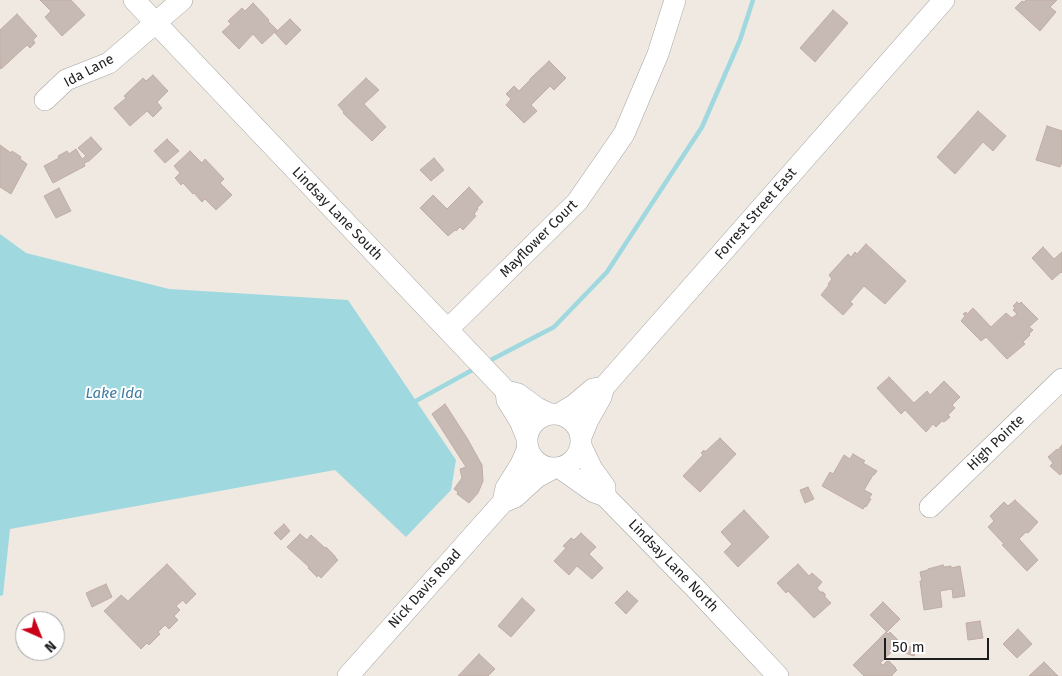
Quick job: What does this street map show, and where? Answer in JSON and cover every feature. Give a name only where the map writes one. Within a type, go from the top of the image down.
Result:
[{"type":"street","name":"Lindsay Lane South","points":[[134,0],[506,391],[518,394],[537,408],[554,414]]},
{"type":"street","name":"Ida Lane","points":[[45,100],[66,80],[109,63],[182,0]]},
{"type":"street","name":"Mayflower Court","points":[[448,329],[577,202],[598,172],[624,134],[658,54],[675,0]]},
{"type":"street","name":"Forrest Street East","points":[[581,441],[588,420],[601,397],[604,387],[944,0]]},
{"type":"street","name":"High Pointe","points":[[930,507],[1062,379]]},
{"type":"street","points":[[528,443],[530,430],[542,417],[574,405],[593,389],[604,387]]},
{"type":"street","points":[[506,391],[507,400],[520,421],[532,456],[538,463],[544,467],[556,468],[567,465],[578,454],[581,441]]},
{"type":"street","points":[[554,414],[567,417],[579,429],[581,441],[592,469],[605,487],[605,496]]},
{"type":"street","name":"Nick Davis Road","points":[[503,502],[506,488],[521,464],[528,443]]},
{"type":"street","name":"Nick Davis Road","points":[[348,676],[503,502],[515,497],[537,477],[556,468]]},
{"type":"street","name":"Lindsay Lane North","points":[[556,468],[594,492],[605,496],[778,676]]},
{"type":"water","name":"Lake Ida","points":[[0,234],[26,253],[169,289],[348,300],[456,460],[451,490],[406,537],[335,470],[10,529],[3,595],[0,596]]},
{"type":"building","points":[[40,0],[71,0],[85,15],[62,36],[45,17],[51,11]]},
{"type":"building","points":[[1057,0],[1050,7],[1056,12],[1040,31],[1015,8],[1022,1]]},
{"type":"building","points":[[253,3],[277,30],[262,44],[253,34],[239,49],[222,32],[231,24],[228,21],[242,8],[245,11]]},
{"type":"building","points":[[833,10],[848,23],[815,62],[800,48]]},
{"type":"building","points":[[17,14],[37,36],[33,40],[35,43],[30,48],[27,45],[1,69],[0,30]]},
{"type":"building","points":[[290,19],[301,30],[286,45],[275,33]]},
{"type":"building","points":[[549,61],[566,78],[554,90],[550,86],[531,105],[537,111],[524,123],[506,105],[511,99],[506,94],[514,86],[519,91]]},
{"type":"building","points":[[153,75],[168,91],[157,102],[162,108],[153,117],[147,111],[130,126],[114,108],[126,98],[124,96],[143,78],[146,81]]},
{"type":"building","points":[[366,78],[379,90],[364,104],[386,127],[372,141],[343,113],[338,105]]},
{"type":"building","points":[[978,111],[1006,136],[993,151],[983,142],[955,174],[937,157]]},
{"type":"building","points":[[1047,126],[1062,131],[1062,162],[1060,167],[1036,160]]},
{"type":"building","points":[[91,137],[102,149],[84,163],[85,166],[53,183],[44,166],[67,151],[69,154],[76,149],[82,159],[86,156],[78,148]]},
{"type":"building","points":[[167,139],[179,151],[165,163],[154,151]]},
{"type":"building","points":[[0,145],[21,157],[20,159],[27,164],[11,194],[0,187]]},
{"type":"building","points":[[190,151],[202,163],[205,159],[224,179],[220,183],[232,195],[216,210],[205,199],[202,202],[183,183],[181,185],[175,178],[180,173],[174,166]]},
{"type":"building","points":[[434,158],[444,170],[431,181],[420,170]]},
{"type":"building","points":[[469,187],[483,202],[474,214],[476,216],[463,230],[460,227],[448,236],[420,208],[433,195],[447,209]]},
{"type":"building","points":[[59,188],[71,211],[56,218],[44,196]]},
{"type":"building","points":[[866,244],[906,281],[885,304],[864,286],[850,302],[853,304],[843,315],[821,295],[832,279],[829,275],[848,254],[851,257],[855,252],[857,254]]},
{"type":"building","points":[[1043,247],[1054,259],[1062,252],[1062,273],[1052,280],[1032,258]]},
{"type":"building","points":[[1017,302],[1019,304],[1021,302],[1038,319],[1029,327],[1033,330],[1023,342],[1025,344],[1007,359],[986,337],[981,341],[961,321],[965,316],[963,314],[966,312],[967,314],[973,308],[991,327],[1006,313],[1012,318],[1017,314],[1013,310],[1015,308],[1013,306]]},
{"type":"building","points":[[889,377],[914,403],[927,391],[930,395],[944,381],[960,397],[952,405],[955,408],[948,415],[950,417],[936,427],[933,424],[926,432],[905,410],[901,414],[877,388]]},
{"type":"building","points":[[445,404],[482,465],[483,481],[478,493],[469,503],[457,494],[458,492],[454,489],[462,478],[460,469],[466,467],[432,414]]},
{"type":"building","points":[[720,438],[736,454],[700,492],[683,476],[703,455],[701,453],[704,450],[705,452]]},
{"type":"building","points":[[1062,445],[1062,473],[1060,475],[1050,466],[1053,463],[1048,457]]},
{"type":"building","points":[[853,454],[865,461],[863,463],[877,471],[864,490],[872,494],[869,498],[871,499],[863,509],[822,486],[830,472],[833,474],[844,455],[850,459]]},
{"type":"building","points":[[808,487],[814,499],[805,503],[800,490]]},
{"type":"building","points":[[1015,500],[1038,522],[1028,533],[1026,532],[1019,539],[1038,560],[1027,571],[988,527],[994,521],[990,516],[1004,502],[1008,506]]},
{"type":"building","points":[[744,510],[769,537],[738,567],[724,552],[732,544],[721,532]]},
{"type":"building","points":[[284,524],[290,531],[281,540],[274,533]]},
{"type":"building","points":[[581,533],[596,547],[589,554],[603,568],[592,579],[577,566],[569,575],[554,561],[566,548],[563,546],[571,538],[574,540]]},
{"type":"building","points":[[300,534],[307,540],[311,535],[338,560],[321,578],[318,575],[317,577],[287,547]]},
{"type":"building","points":[[167,564],[196,594],[186,604],[183,600],[176,606],[180,610],[174,616],[178,620],[169,629],[165,625],[158,632],[160,634],[149,645],[147,643],[141,649],[104,611],[121,595],[128,601]]},
{"type":"building","points":[[798,564],[809,576],[812,573],[822,582],[817,588],[825,594],[825,597],[831,603],[814,618],[788,591],[786,593],[777,583]]},
{"type":"building","points":[[943,565],[944,567],[951,566],[951,568],[960,566],[965,596],[953,598],[952,589],[940,591],[942,607],[924,610],[920,572]]},
{"type":"building","points":[[106,584],[112,597],[92,607],[86,593]]},
{"type":"building","points":[[627,591],[638,601],[626,614],[615,603]]},
{"type":"building","points":[[522,598],[535,610],[511,637],[498,626]]},
{"type":"building","points":[[883,602],[900,619],[887,632],[870,615]]},
{"type":"building","points":[[980,621],[983,638],[968,640],[966,623]]},
{"type":"building","points":[[1018,629],[1032,644],[1017,658],[1003,644]]},
{"type":"building","points":[[886,632],[888,634],[890,632],[899,641],[897,643],[899,645],[880,663],[883,665],[889,661],[897,670],[892,676],[864,676],[853,665]]},
{"type":"building","points":[[907,646],[917,649],[914,656],[905,653]]},
{"type":"building","points":[[479,654],[495,669],[488,676],[458,676]]},
{"type":"building","points":[[1044,662],[1058,676],[1029,676]]},
{"type":"waterway","points":[[487,362],[554,327],[607,272],[702,127],[740,40],[753,0]]},
{"type":"waterway","points":[[414,402],[476,368]]}]
